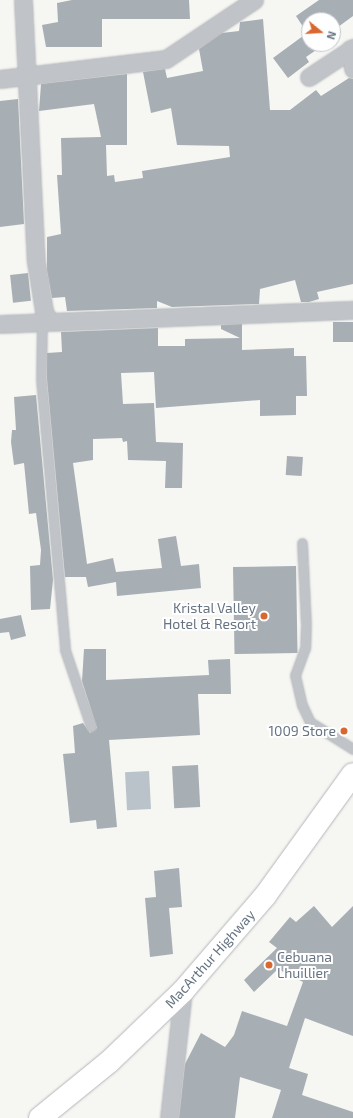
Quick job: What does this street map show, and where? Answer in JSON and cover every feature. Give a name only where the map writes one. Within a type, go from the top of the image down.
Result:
[{"type":"highway","name":"MacArthur Highway","points":[[40,1118],[109,1062],[183,991],[265,896],[353,774]]},
{"type":"street","points":[[23,0],[28,76],[36,262],[45,321]]},
{"type":"street","points":[[0,79],[172,57],[254,0]]},
{"type":"street","points":[[352,49],[353,69]]},
{"type":"street","points":[[309,77],[352,49]]},
{"type":"street","points":[[0,324],[45,321],[353,310]]},
{"type":"street","points":[[169,1118],[183,991]]},
{"type":"lane","points":[[45,321],[41,379],[65,650],[91,727]]},
{"type":"lane","points":[[302,543],[306,625],[305,648],[296,675],[302,705],[310,722],[353,749]]},
{"type":"shaded area","points":[[149,771],[151,809],[127,810],[125,772]]},
{"type":"building","points":[[72,0],[189,0],[190,19],[102,19],[102,47],[46,47],[42,25],[58,22],[57,3]]},
{"type":"building","points":[[319,0],[353,0],[353,16],[341,25],[341,12],[302,12]]},
{"type":"building","points":[[301,13],[301,24],[296,16]]},
{"type":"building","points":[[263,19],[270,110],[290,110],[316,90],[321,96],[349,78],[353,79],[353,284],[317,292],[319,299],[309,302],[301,302],[295,280],[260,289],[259,304],[172,307],[157,301],[157,308],[67,311],[65,297],[52,298],[47,270],[47,237],[61,234],[57,175],[62,175],[61,138],[101,137],[94,104],[39,111],[41,84],[127,74],[127,145],[106,145],[107,176],[114,175],[115,182],[143,178],[142,171],[230,157],[229,146],[177,145],[171,108],[151,113],[143,72],[165,69],[167,78],[203,71],[199,49],[222,33],[239,31],[240,22]]},
{"type":"building","points":[[301,37],[301,52],[313,52],[306,57],[309,62],[288,78],[273,58]]},
{"type":"building","points":[[18,99],[24,224],[0,227],[0,101]]},
{"type":"building","points":[[28,273],[31,301],[13,303],[10,275]]},
{"type":"building","points":[[333,322],[353,322],[353,342],[333,342]]},
{"type":"building","points":[[242,324],[242,350],[294,348],[294,356],[306,356],[307,396],[296,396],[296,415],[260,416],[260,400],[156,408],[154,372],[121,373],[123,404],[154,403],[156,442],[183,443],[182,488],[165,488],[166,461],[128,460],[127,441],[123,442],[122,438],[93,439],[93,460],[73,463],[87,564],[113,558],[116,572],[162,568],[158,539],[176,536],[181,566],[199,564],[201,588],[117,596],[116,582],[88,587],[86,577],[65,577],[47,379],[47,353],[62,352],[61,332],[158,328],[158,346],[185,346],[185,339],[240,338],[221,329],[221,325]]},
{"type":"building","points":[[36,395],[53,580],[50,609],[31,610],[30,566],[40,565],[41,550],[36,513],[29,514],[24,463],[14,465],[11,442],[12,430],[16,430],[14,397]]},
{"type":"building","points":[[287,456],[303,457],[302,476],[286,475]]},
{"type":"building","points":[[296,566],[298,653],[235,654],[233,567]]},
{"type":"building","points":[[21,615],[26,636],[11,640],[9,632],[0,633],[0,619]]},
{"type":"building","points":[[84,649],[106,649],[106,680],[209,675],[208,660],[230,659],[231,694],[198,694],[200,735],[109,740],[117,827],[97,829],[96,820],[70,823],[63,754],[75,753],[73,726],[83,723],[90,733],[97,728],[82,681]]},
{"type":"building","points":[[198,765],[200,807],[174,808],[172,766]]},
{"type":"building","points":[[179,868],[182,907],[169,908],[173,954],[150,957],[145,898],[156,897],[154,871]]},
{"type":"building","points":[[314,906],[332,927],[353,906],[353,1036],[305,1018],[289,1068],[308,1074],[302,1095],[353,1112],[353,1118],[272,1118],[281,1090],[240,1077],[235,1118],[179,1118],[185,1064],[201,1033],[225,1047],[234,1035],[242,1011],[287,1026],[303,982],[278,969],[254,992],[244,980],[277,948],[269,942],[290,917],[296,922]]},
{"type":"place","name":"Kristal Valley Hotel & Resort","points":[[264,616]]},
{"type":"place","name":"1009 Store","points":[[344,731]]},
{"type":"place","name":"Cebuana Lhuillier","points":[[269,965]]}]
